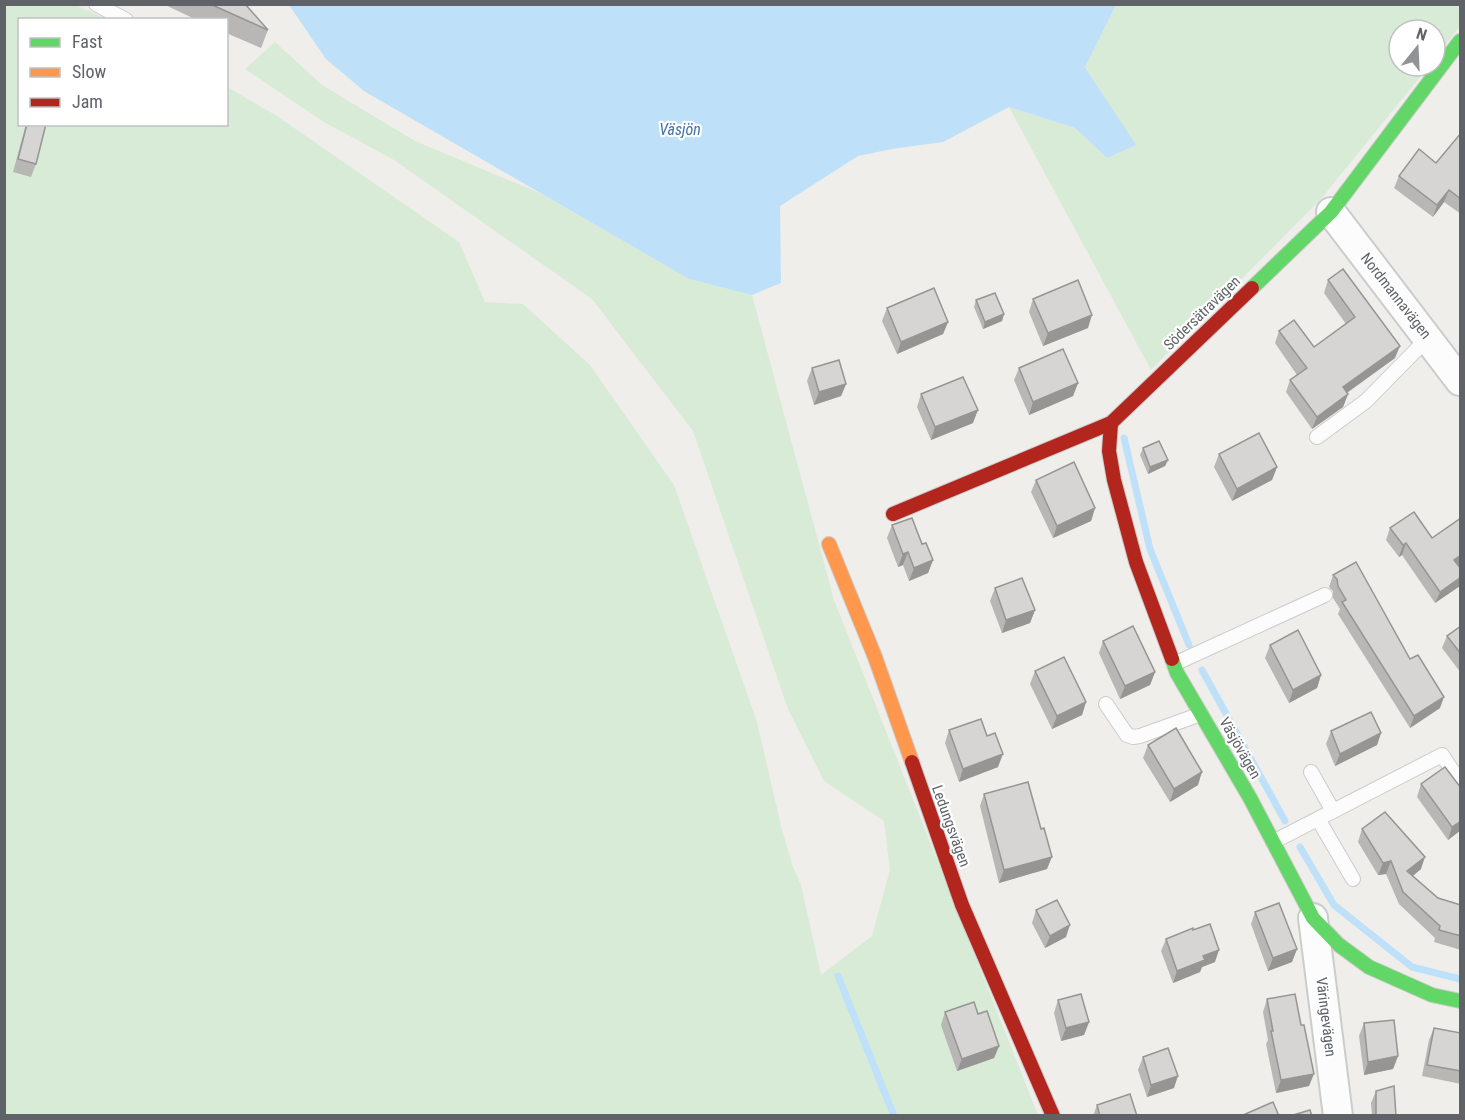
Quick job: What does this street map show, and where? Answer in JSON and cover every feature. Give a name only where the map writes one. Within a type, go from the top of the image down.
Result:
[{"type":"street","name":"Södersätravägen","points":[[893,514],[1111,423],[1331,212],[1461,41]]},
{"type":"street","name":"Nordmannavägen","points":[[1331,212],[1461,381]]},
{"type":"street","name":"Väsjövägen","points":[[1111,423],[1109,451],[1114,480],[1136,562],[1177,673],[1250,798],[1313,918],[1339,945],[1369,967],[1432,995],[1461,1001]]},
{"type":"street","name":"Ledungsvägen","points":[[829,544],[875,657],[962,905],[1053,1116]]},
{"type":"street","name":"Väringevägen","points":[[1313,918],[1338,1116]]},
{"type":"lane","points":[[96,4],[122,18]]},
{"type":"lane","points":[[1317,437],[1366,401],[1428,338]]},
{"type":"lane","points":[[1174,664],[1325,595]]},
{"type":"lane","points":[[1106,704],[1127,735],[1133,738],[1201,714]]},
{"type":"lane","points":[[1273,842],[1442,755],[1461,782]]},
{"type":"lane","points":[[1311,772],[1333,811]]},
{"type":"lane","points":[[1318,819],[1353,879]]},
{"type":"green space","points":[[5,5],[75,5],[105,18],[18,18],[18,126],[228,126],[228,88],[277,116],[459,242],[485,302],[523,304],[590,365],[674,485],[757,722],[782,830],[801,885],[821,975],[872,936],[890,870],[884,821],[824,781],[788,709],[693,431],[592,299],[394,160],[324,122],[245,69],[275,42],[322,85],[415,141],[542,194],[689,279],[752,295],[834,600],[1038,1115],[5,1116]]},
{"type":"green space","points":[[1116,5],[1460,5],[1460,26],[1447,43],[1447,18],[1387,18],[1387,78],[1419,78],[1320,200],[1151,370],[1009,107],[1075,128],[1107,158],[1135,145],[1085,66]]},
{"type":"water","name":"Väsjön","points":[[289,5],[1116,5],[1085,67],[1136,145],[1107,158],[1075,128],[1009,107],[943,142],[858,156],[780,206],[781,283],[752,295],[689,279],[364,91],[326,59]]},
{"type":"building","points":[[210,4],[245,4],[268,30]]},
{"type":"building","points":[[26,126],[46,126],[36,164],[18,159]]},
{"type":"building","points":[[1461,133],[1461,199],[1449,190],[1437,205],[1399,176],[1419,149],[1436,163]]},
{"type":"building","points":[[1343,269],[1400,346],[1343,387],[1348,394],[1317,417],[1290,380],[1307,368],[1279,331],[1294,320],[1314,347],[1355,317],[1328,280]]},
{"type":"building","points":[[1078,280],[1092,315],[1048,333],[1033,299]]},
{"type":"building","points":[[934,288],[948,322],[901,342],[887,308]]},
{"type":"building","points":[[995,293],[1004,314],[985,322],[976,300]]},
{"type":"building","points":[[1063,349],[1078,383],[1033,402],[1019,368]]},
{"type":"building","points":[[839,360],[846,384],[819,392],[812,368]]},
{"type":"building","points":[[963,377],[978,410],[935,427],[921,394]]},
{"type":"building","points":[[1259,433],[1277,467],[1237,489],[1219,454]]},
{"type":"building","points":[[1159,441],[1168,460],[1150,467],[1143,448]]},
{"type":"building","points":[[1074,462],[1095,508],[1057,526],[1036,480]]},
{"type":"building","points":[[1414,512],[1432,538],[1461,518],[1461,555],[1454,560],[1461,569],[1461,577],[1440,592],[1406,543],[1403,545],[1390,528]]},
{"type":"building","points":[[912,518],[922,544],[926,543],[933,560],[914,568],[908,552],[903,554],[892,525]]},
{"type":"building","points":[[1356,562],[1410,659],[1418,655],[1444,697],[1414,716],[1342,602],[1346,600],[1333,575]]},
{"type":"building","points":[[1022,578],[1035,610],[1006,620],[995,588]]},
{"type":"building","points":[[1133,626],[1155,672],[1125,686],[1103,641]]},
{"type":"building","points":[[1461,626],[1461,654],[1447,636]]},
{"type":"building","points":[[1298,630],[1321,675],[1293,690],[1270,645]]},
{"type":"building","points":[[1064,657],[1086,702],[1057,716],[1035,671]]},
{"type":"building","points":[[1371,712],[1381,733],[1340,754],[1331,731]]},
{"type":"building","points":[[981,719],[987,736],[995,733],[1003,754],[963,769],[949,730]]},
{"type":"building","points":[[1176,728],[1202,772],[1174,789],[1148,745]]},
{"type":"building","points":[[1445,767],[1461,788],[1461,821],[1452,827],[1421,784]]},
{"type":"building","points":[[1028,782],[1041,829],[1044,828],[1052,857],[1004,870],[984,794]]},
{"type":"building","points":[[1385,812],[1425,857],[1407,871],[1438,898],[1461,905],[1461,936],[1439,930],[1440,926],[1403,892],[1391,861],[1383,863],[1362,829]]},
{"type":"building","points":[[1057,900],[1070,925],[1050,936],[1036,910]]},
{"type":"building","points":[[1279,903],[1297,949],[1273,958],[1255,912]]},
{"type":"building","points":[[1210,924],[1219,950],[1203,956],[1205,960],[1177,971],[1166,939]]},
{"type":"building","points":[[1081,994],[1089,1022],[1066,1028],[1058,1000]]},
{"type":"building","points":[[1295,994],[1314,1074],[1281,1080],[1267,999]]},
{"type":"building","points":[[974,1002],[978,1014],[987,1011],[999,1046],[962,1059],[945,1012]]},
{"type":"building","points":[[1394,1020],[1398,1056],[1368,1062],[1364,1023]]},
{"type":"building","points":[[1434,1028],[1461,1033],[1461,1071],[1427,1065]]},
{"type":"building","points":[[1168,1048],[1178,1076],[1151,1085],[1143,1057]]},
{"type":"building","points":[[1394,1086],[1396,1116],[1376,1116],[1376,1091]]},
{"type":"building","points":[[1130,1094],[1137,1116],[1100,1116],[1097,1105]]},
{"type":"building","points":[[1273,1102],[1279,1116],[1241,1116]]},
{"type":"building","points":[[1310,1110],[1312,1116],[1290,1116]]},
{"type":"waterway","points":[[1124,438],[1150,549],[1189,645]]},
{"type":"waterway","points":[[1202,670],[1285,821]]},
{"type":"waterway","points":[[1300,847],[1334,905],[1412,967],[1460,979]]},
{"type":"waterway","points":[[838,976],[894,1116]]},
{"type":"traffic: fast","points":[[1252,288],[1331,212],[1460,41]]},
{"type":"traffic: fast","points":[[1172,659],[1177,673],[1250,798],[1313,918],[1339,945],[1369,967],[1432,995],[1460,1001]]},
{"type":"traffic: slow","points":[[829,544],[875,657],[912,762]]},
{"type":"traffic: jam","points":[[893,514],[1111,423],[1252,288]]},
{"type":"traffic: jam","points":[[1111,423],[1109,451],[1114,480],[1136,562],[1172,659]]},
{"type":"traffic: jam","points":[[912,762],[962,905],[1053,1116]]}]
